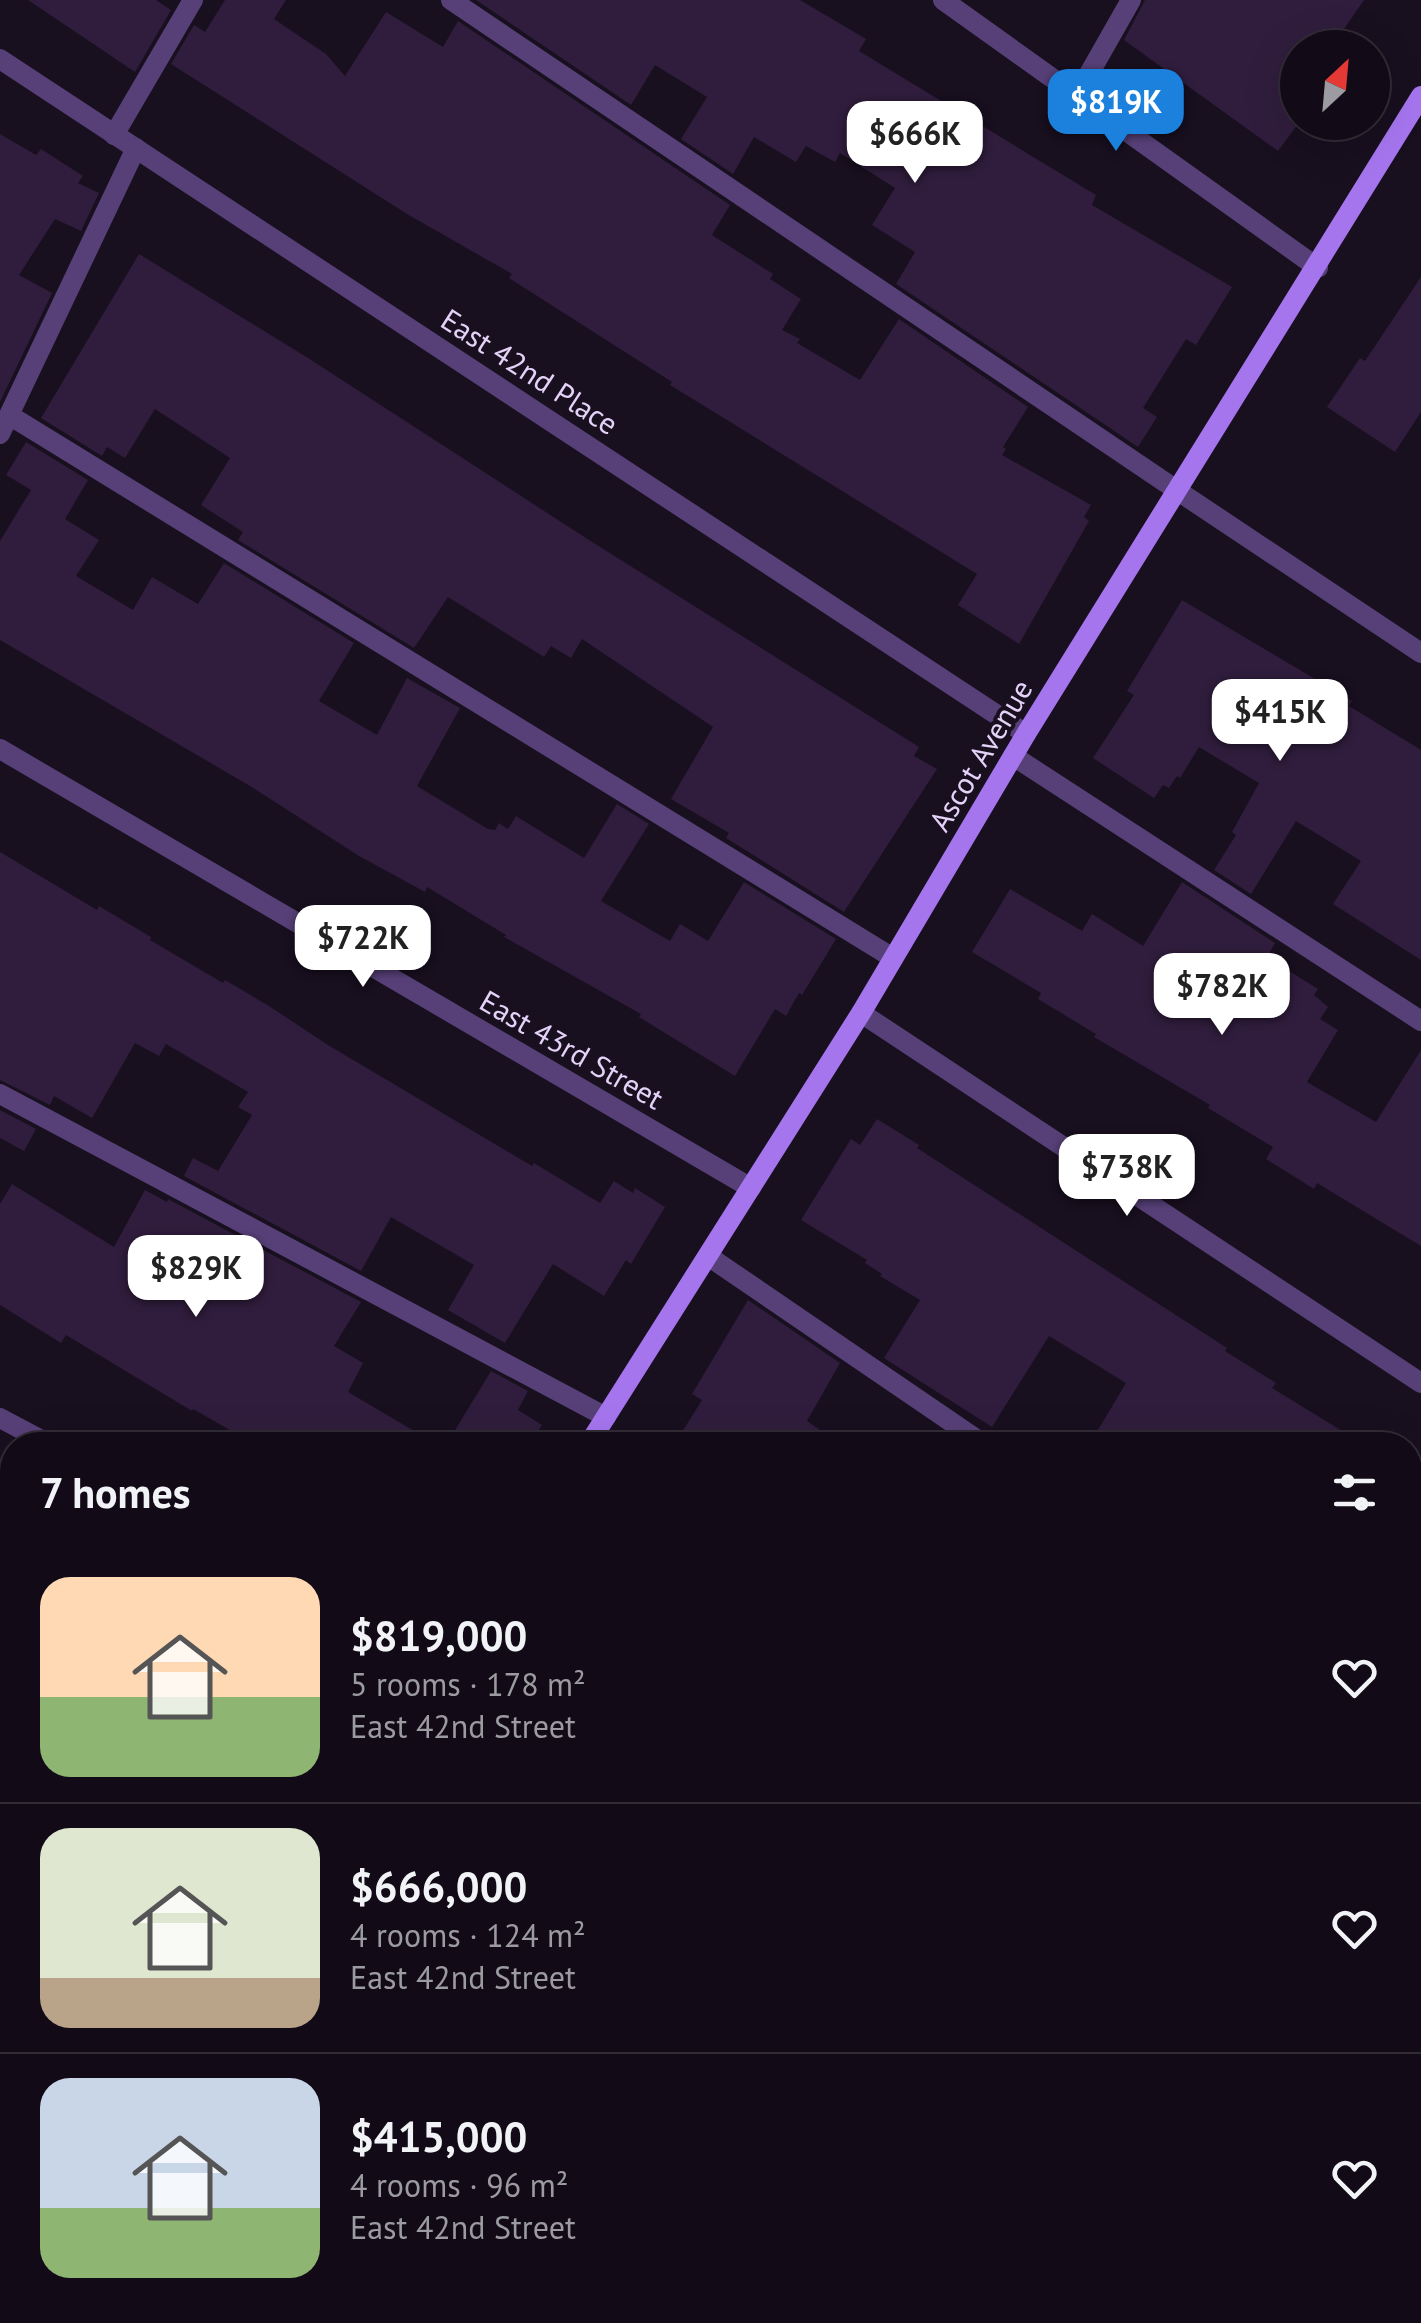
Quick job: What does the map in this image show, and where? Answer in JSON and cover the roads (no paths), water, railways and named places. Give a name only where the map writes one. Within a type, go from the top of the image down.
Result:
[{"type":"street","points":[[114,135],[193,0]]},
{"type":"street","points":[[451,0],[1421,653]]},
{"type":"street","points":[[943,0],[1318,268]]},
{"type":"street","points":[[1077,96],[1131,0]]},
{"type":"street","name":"East 42nd Place","points":[[0,59],[1026,734]]},
{"type":"street","name":"Ascot Avenue","points":[[596,1432],[861,1013],[1026,734],[1421,96]]},
{"type":"street","points":[[136,148],[4,424],[894,958]]},
{"type":"street","name":"East 43rd Street","points":[[0,749],[751,1188]]},
{"type":"street","points":[[1013,756],[1421,1021]]},
{"type":"street","points":[[861,1013],[1421,1382]]},
{"type":"street","points":[[0,1094],[606,1417]]},
{"type":"street","points":[[708,1256],[966,1432]]},
{"type":"street","points":[[0,1418],[26,1432]]}]
